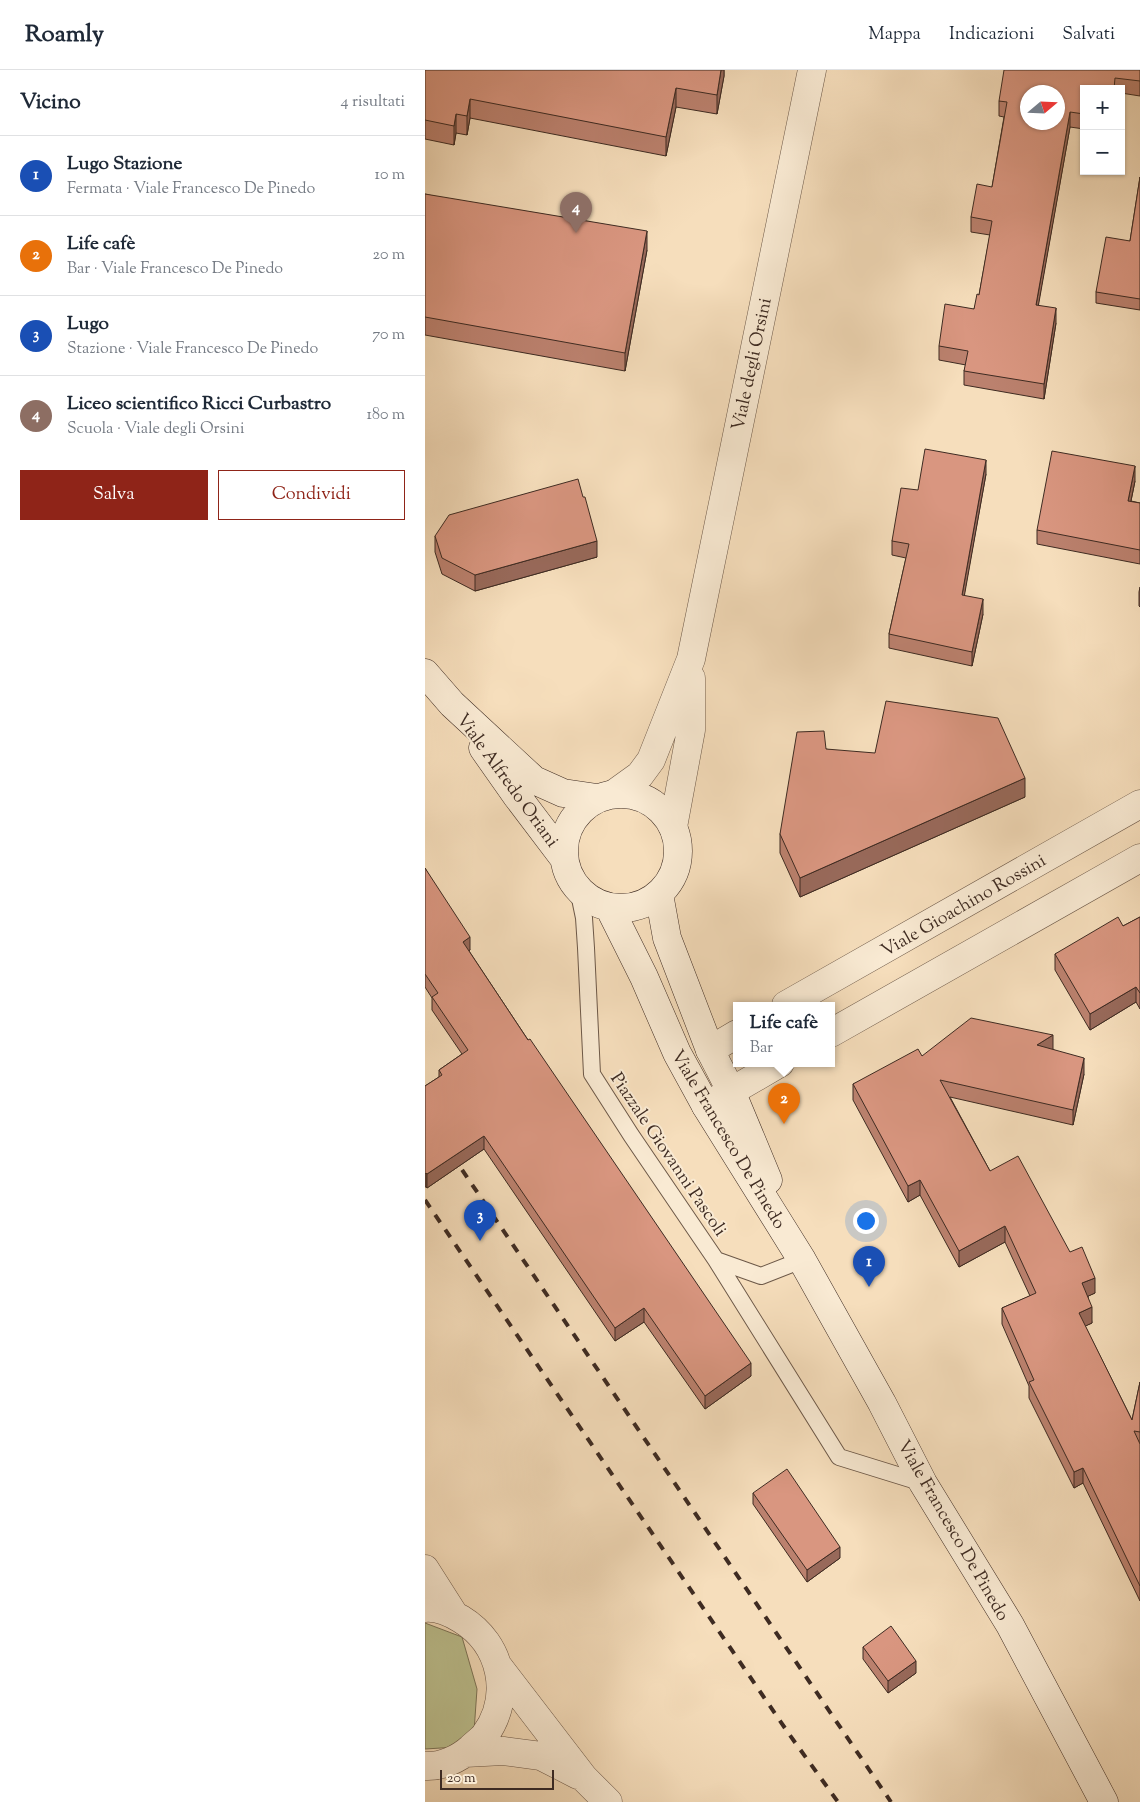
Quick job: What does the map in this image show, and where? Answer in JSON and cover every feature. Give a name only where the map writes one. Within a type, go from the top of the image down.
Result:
[{"type":"street","name":"Viale degli Orsini","points":[[606,796],[640,775],[651,760],[691,658],[811,70]]},
{"type":"street","name":"Viale degli Orsini","points":[[673,827],[691,730],[691,658]]},
{"type":"street","name":"Viale Alfredo Oriani","points":[[425,673],[452,704],[516,795],[563,857]]},
{"type":"street","name":"Viale Alfredo Oriani","points":[[452,704],[535,780],[563,793],[606,796]]},
{"type":"street","points":[[632,794],[649,801],[663,812],[673,827],[678,845],[677,863],[671,880],[659,894],[644,904],[627,908],[609,907],[592,901],[578,889],[568,874],[563,857],[565,838],[571,822],[582,808],[606,796],[632,794]]},
{"type":"street","name":"Viale Gioachino Rossini","points":[[791,1002],[1140,804]]},
{"type":"street","points":[[835,1031],[1140,858]]},
{"type":"street","name":"Viale Francesco De Pinedo","points":[[659,894],[667,938],[710,1050],[731,1091],[801,1260]]},
{"type":"street","name":"Viale Francesco De Pinedo","points":[[609,907],[644,977],[677,1053],[706,1106],[801,1260],[882,1403],[923,1483],[1009,1625],[1104,1802]]},
{"type":"street","points":[[710,1050],[733,1036]]},
{"type":"street","points":[[706,1106],[773,1067]]},
{"type":"street","points":[[425,1569],[453,1614]]},
{"type":"street","points":[[425,1608],[453,1614],[473,1626],[489,1644],[498,1666],[584,1778],[608,1802]]},
{"type":"street","points":[[426,1768],[448,1762],[465,1753],[484,1737],[496,1715],[501,1691],[498,1666]]},
{"type":"street","points":[[465,1753],[503,1750],[541,1756],[584,1778]]},
{"type":"lane","name":"Piazzale Giovanni Pascoli","points":[[578,889],[584,918],[592,1074],[716,1260],[839,1457],[923,1483]]},
{"type":"lane","name":"Piazzale Giovanni Pascoli","points":[[716,1260],[761,1276],[801,1260]]},
{"type":"green space","points":[[425,1623],[462,1637],[477,1689],[473,1746],[425,1749]]},
{"type":"building","points":[[425,70],[721,70],[717,95],[676,88],[666,137],[470,99],[467,116],[456,114],[454,126],[425,120]]},
{"type":"building","points":[[1004,70],[1140,70],[1140,81],[1115,78],[1114,85],[1080,85],[1080,113],[1070,112],[1036,305],[1056,308],[1044,384],[964,371],[968,351],[939,346],[945,304],[974,309],[977,294],[979,295],[992,221],[971,217],[977,184],[992,187],[1007,102],[999,101]]},
{"type":"building","points":[[1140,177],[1140,299],[1096,292],[1106,237],[1130,241]]},
{"type":"building","points":[[425,194],[647,231],[625,353],[425,317]]},
{"type":"building","points":[[925,449],[986,460],[962,595],[983,599],[972,652],[889,634],[909,544],[892,541],[901,488],[918,490]]},
{"type":"building","points":[[1052,451],[1135,466],[1128,501],[1140,503],[1140,550],[1037,530]]},
{"type":"building","points":[[578,479],[597,541],[475,575],[442,558],[435,536],[449,515]]},
{"type":"building","points":[[886,701],[998,718],[1025,778],[800,878],[780,834],[797,732],[824,731],[826,749],[875,753]]},
{"type":"building","points":[[425,868],[470,937],[463,942],[528,1040],[530,1039],[751,1363],[705,1396],[644,1308],[615,1328],[484,1136],[425,1174],[425,1086],[442,1075],[439,1070],[468,1050],[432,997],[438,993],[425,974]]},
{"type":"building","points":[[1118,917],[1123,926],[1140,917],[1140,993],[1136,987],[1090,1014],[1055,954]]},
{"type":"building","points":[[971,1018],[1053,1035],[1037,1045],[1084,1058],[1073,1110],[940,1080],[990,1171],[1018,1156],[1070,1252],[1082,1247],[1095,1278],[1082,1283],[1092,1307],[1079,1313],[1132,1420],[1140,1382],[1140,1432],[1134,1431],[1140,1444],[1140,1586],[1083,1468],[1074,1472],[1029,1382],[1034,1380],[1002,1308],[1036,1293],[1005,1226],[959,1251],[920,1180],[908,1186],[853,1084],[918,1049],[922,1056]]},
{"type":"building","points":[[787,1469],[840,1547],[807,1570],[753,1493]]},
{"type":"building","points":[[891,1626],[916,1661],[888,1681],[863,1647]]},
{"type":"railway","points":[[452,1155],[891,1802]]},
{"type":"railway","points":[[425,1200],[789,1734],[838,1802]]},
{"type":"place","name":"Liceo scientifico Ricci Curbastro","points":[[576,233]]},
{"type":"place","name":"Life cafè","points":[[784,1124]]},
{"type":"place","name":"Lugo","points":[[480,1241]]},
{"type":"place","name":"Lugo Stazione","points":[[869,1287]]}]
